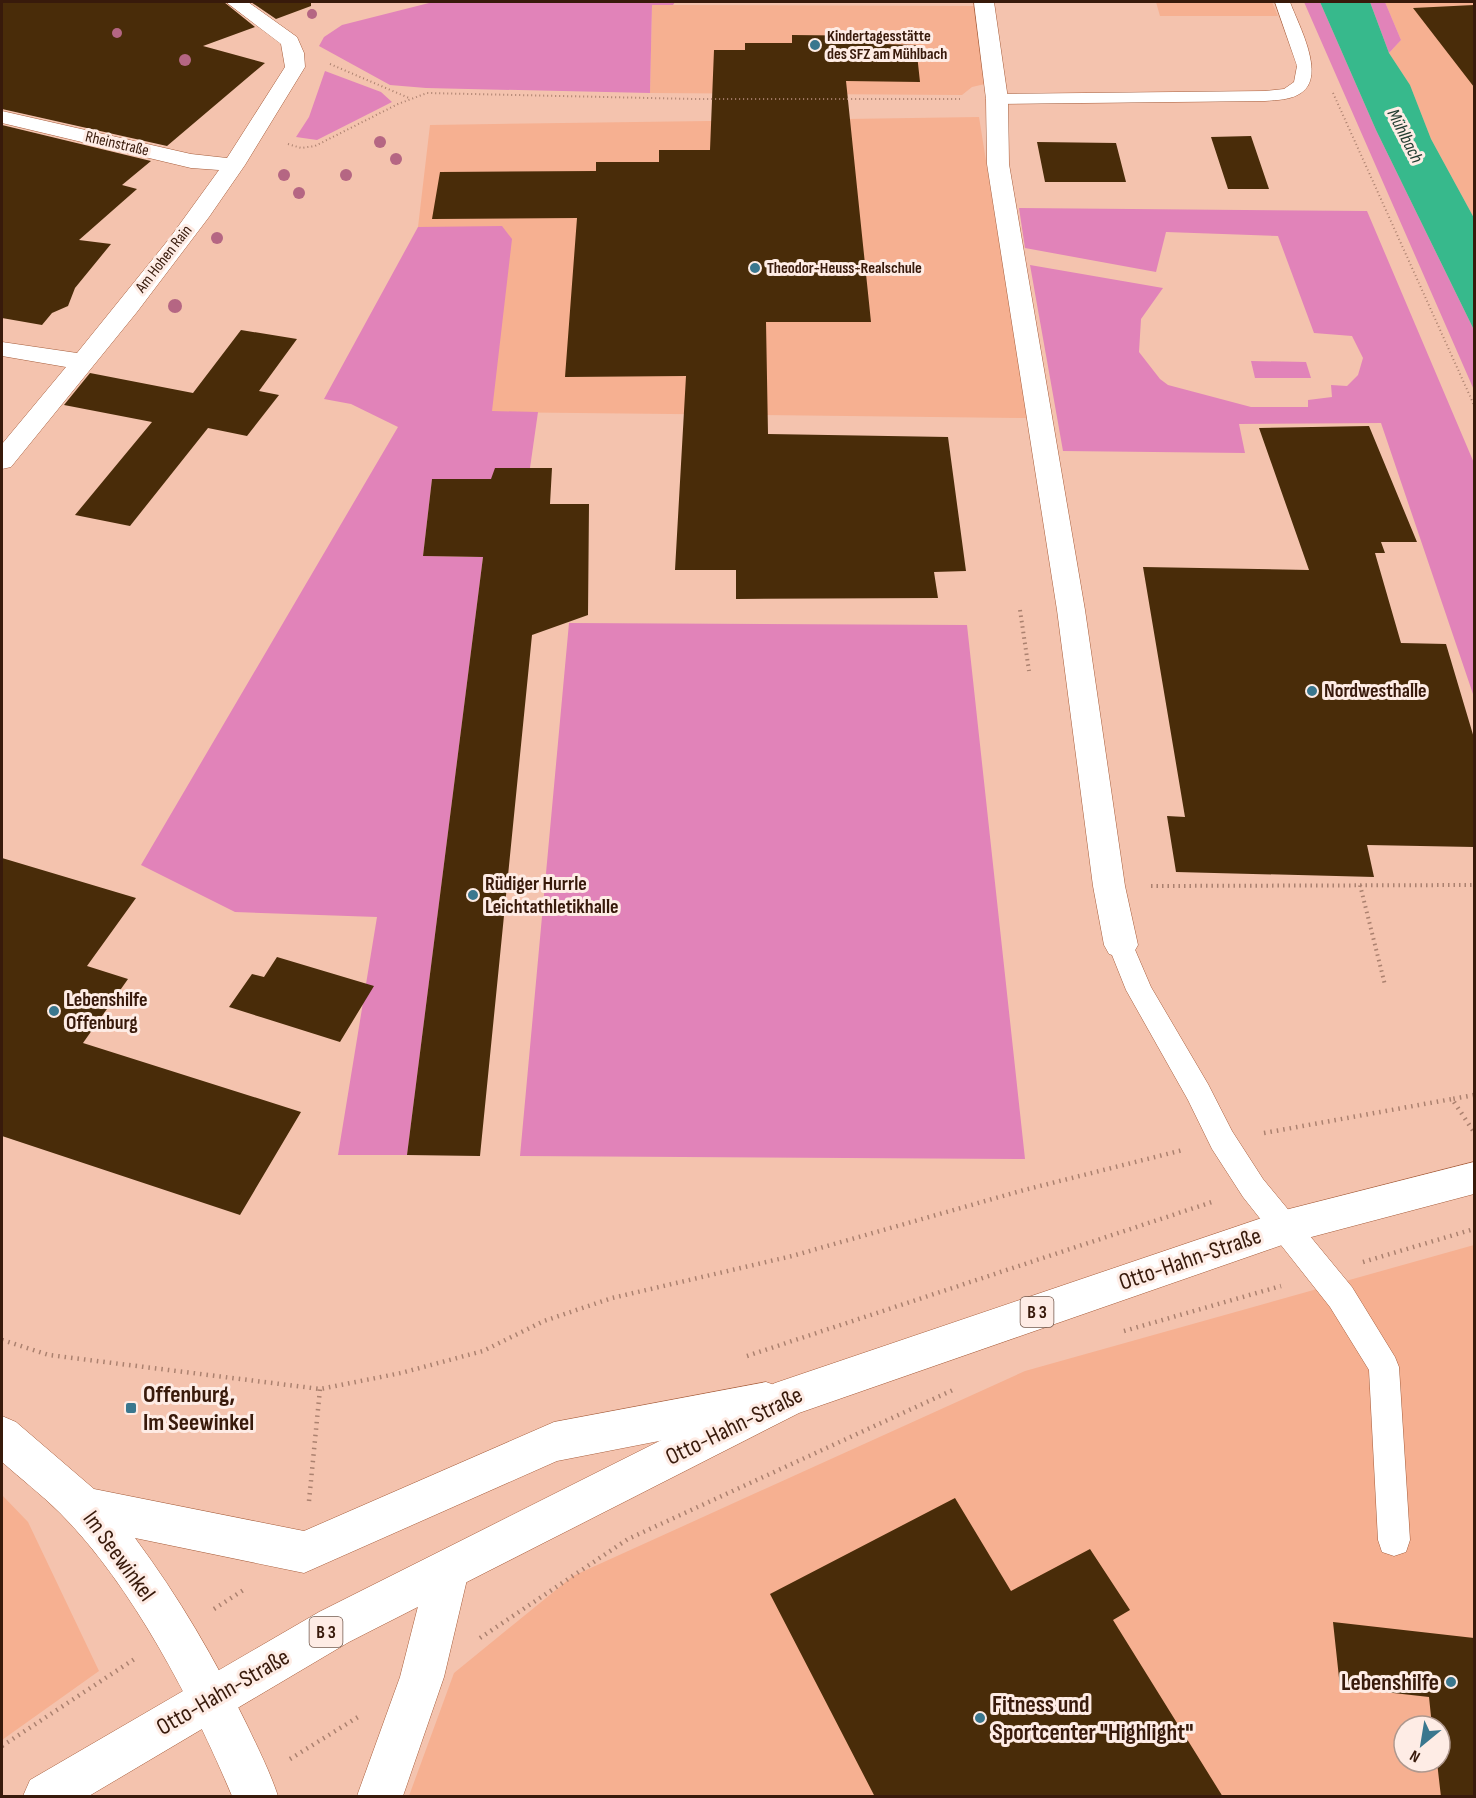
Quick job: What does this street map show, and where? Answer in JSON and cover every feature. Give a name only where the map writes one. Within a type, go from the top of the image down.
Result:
[{"type":"street","points":[[236,2],[292,47]]},
{"type":"street","points":[[984,2],[997,99],[998,164],[1071,610],[1109,886],[1121,945]]},
{"type":"street","name":"Am Hohen Rain","points":[[2,461],[84,362],[200,213],[234,165],[295,67],[292,47]]},
{"type":"street","name":"Rheinstraße","points":[[2,117],[191,161],[234,165]]},
{"type":"street","points":[[2,349],[84,362]]},
{"type":"street","name":"Otto-Hahn-Straße","points":[[46,1797],[334,1627],[789,1396],[1285,1227],[1474,1178]]},
{"type":"street","points":[[83,1507],[304,1552],[554,1442],[789,1396]]},
{"type":"street","name":"Im Seewinkel","points":[[2,1436],[83,1507],[136,1576],[167,1624],[208,1700],[252,1790]]},
{"type":"street","points":[[380,1797],[422,1677],[448,1571]]},
{"type":"lane","points":[[997,99],[1265,96],[1291,93],[1301,87],[1305,77],[1305,66],[1281,2]]},
{"type":"lane","points":[[1121,945],[1139,990],[1198,1092],[1222,1140],[1253,1188],[1341,1297],[1384,1366],[1394,1540]]},
{"type":"path","points":[[292,47],[409,98]]},
{"type":"path","points":[[285,142],[293,148],[313,147],[409,98],[427,93],[694,99],[997,99]]},
{"type":"path","points":[[1337,100],[1474,405]]},
{"type":"path","points":[[1020,610],[1029,671]]},
{"type":"path","points":[[1360,885],[1385,985]]},
{"type":"path","points":[[1109,886],[1474,885]]},
{"type":"path","points":[[2,1340],[49,1355],[320,1389],[401,1373],[483,1351],[544,1321],[612,1298],[792,1256],[1024,1190],[1222,1140],[1474,1095]]},
{"type":"path","points":[[1452,1100],[1474,1132]]},
{"type":"path","points":[[1117,1332],[1474,1229]]},
{"type":"path","points":[[422,1677],[628,1539],[961,1386]]},
{"type":"path","points":[[304,1552],[320,1389]]},
{"type":"path","points":[[2,1746],[68,1701]]},
{"type":"path","points":[[252,1790],[361,1715]]},
{"type":"shaded area","points":[[433,2],[675,2],[673,5],[652,5],[650,93],[426,88],[390,85],[319,46],[324,37],[342,25]]},
{"type":"shaded area","points":[[1156,2],[1272,2],[1278,16],[1160,16]]},
{"type":"shaded area","points":[[1304,2],[1320,2],[1376,130],[1474,330],[1474,390]]},
{"type":"shaded area","points":[[1370,2],[1385,2],[1401,40],[1389,53]]},
{"type":"shaded area","points":[[1385,2],[1474,2],[1474,218],[1431,139],[1410,85],[1389,53],[1401,40]]},
{"type":"shaded area","name":"Kindertagesstätte des SFZ am Mühlbach","points":[[652,5],[974,6],[985,84],[972,87],[962,95],[650,93]]},
{"type":"shaded area","points":[[325,71],[381,92],[392,102],[317,140],[296,137],[309,117]]},
{"type":"shaded area","name":"Theodor-Heuss-Realschule","points":[[979,117],[1027,418],[492,412],[418,227],[430,125]]},
{"type":"shaded area","points":[[1019,208],[1367,211],[1474,463],[1474,697],[1381,423],[1239,424],[1245,453],[1063,451],[1030,265],[1163,288],[1141,319],[1139,352],[1160,379],[1168,385],[1251,407],[1308,407],[1308,400],[1332,397],[1331,385],[1347,386],[1358,375],[1363,358],[1352,336],[1314,333],[1278,236],[1166,232],[1156,272],[1025,248]]},
{"type":"shaded area","points":[[502,226],[512,239],[492,411],[538,412],[530,468],[491,479],[432,479],[423,556],[483,557],[407,1155],[338,1155],[377,917],[235,912],[141,865],[398,427],[351,404],[324,399],[418,227]]},
{"type":"shaded area","points":[[1251,361],[1306,362],[1311,378],[1255,378]]},
{"type":"shaded area","points":[[569,623],[967,625],[1025,1159],[520,1156]]},
{"type":"shaded area","points":[[1474,1245],[1474,1796],[409,1796],[454,1673],[573,1576],[1025,1371]]},
{"type":"shaded area","points":[[2,1495],[28,1522],[99,1671],[2,1740]]},
{"type":"water","name":"Mühlbach","points":[[1320,2],[1370,2],[1389,53],[1410,85],[1431,139],[1474,218],[1474,330],[1376,130]]},
{"type":"building","points":[[2,2],[224,2],[255,27],[203,46],[265,63],[167,146],[2,109]]},
{"type":"building","points":[[251,2],[311,2],[311,6],[276,19]]},
{"type":"building","points":[[1474,5],[1474,87],[1413,8]]},
{"type":"building","points":[[792,35],[883,36],[883,44],[916,45],[920,82],[846,81],[871,322],[766,322],[768,434],[948,437],[966,571],[934,572],[938,598],[736,599],[736,570],[675,570],[686,376],[565,377],[577,218],[432,219],[440,172],[596,171],[596,162],[659,162],[659,150],[710,150],[714,50],[745,50],[745,43],[792,43]]},
{"type":"building","points":[[2,125],[151,161],[122,185],[137,189],[79,240],[111,244],[75,288],[68,306],[52,313],[42,325],[2,318]]},
{"type":"building","points":[[1251,136],[1269,189],[1228,189],[1211,137]]},
{"type":"building","points":[[1037,142],[1116,143],[1126,182],[1045,182]]},
{"type":"building","points":[[241,330],[297,339],[259,391],[279,395],[247,436],[208,428],[130,526],[75,515],[152,422],[64,405],[90,373],[193,393]]},
{"type":"building","name":"Nordwesthalle","points":[[1369,426],[1417,542],[1381,542],[1385,553],[1375,553],[1401,643],[1446,644],[1474,738],[1474,847],[1367,845],[1374,877],[1176,872],[1167,816],[1185,817],[1143,567],[1309,570],[1259,428]]},
{"type":"building","name":"Rüdiger Hurrle Leichtathletikhalle","points":[[495,468],[552,468],[550,504],[589,504],[588,615],[532,635],[480,1156],[407,1155],[483,557],[423,556],[432,479],[491,479]]},
{"type":"building","name":"Lebenshilfe Offenburg","points":[[2,858],[136,898],[87,966],[128,979],[83,1043],[301,1112],[240,1215],[2,1136]]},
{"type":"building","points":[[277,957],[374,986],[340,1042],[229,1007],[252,974],[264,977]]},
{"type":"building","name":"Fitness und Sportcenter \"Highlight\"","points":[[955,1498],[1011,1591],[1090,1549],[1130,1610],[1113,1620],[1223,1797],[875,1797],[770,1594]]},
{"type":"building","points":[[1333,1622],[1474,1638],[1474,1797],[1441,1797],[1438,1774],[1452,1774],[1452,1714],[1431,1714],[1429,1697],[1340,1687]]},
{"type":"place","name":"Kindertagesstätte des SFZ am Mühlbach","points":[[815,45]]},
{"type":"place","name":"Theodor-Heuss-Realschule","points":[[755,268]]},
{"type":"place","name":"Nordwesthalle","points":[[1312,691]]},
{"type":"place","name":"Rüdiger Hurrle Leichtathletikhalle","points":[[473,895]]},
{"type":"place","name":"Lebenshilfe Offenburg","points":[[54,1011]]},
{"type":"place","name":"Offenburg, Im Seewinkel","points":[[131,1408]]},
{"type":"place","name":"Lebenshilfe","points":[[1451,1682]]},
{"type":"place","name":"Fitness und Sportcenter \"Highlight\"","points":[[980,1718]]}]
